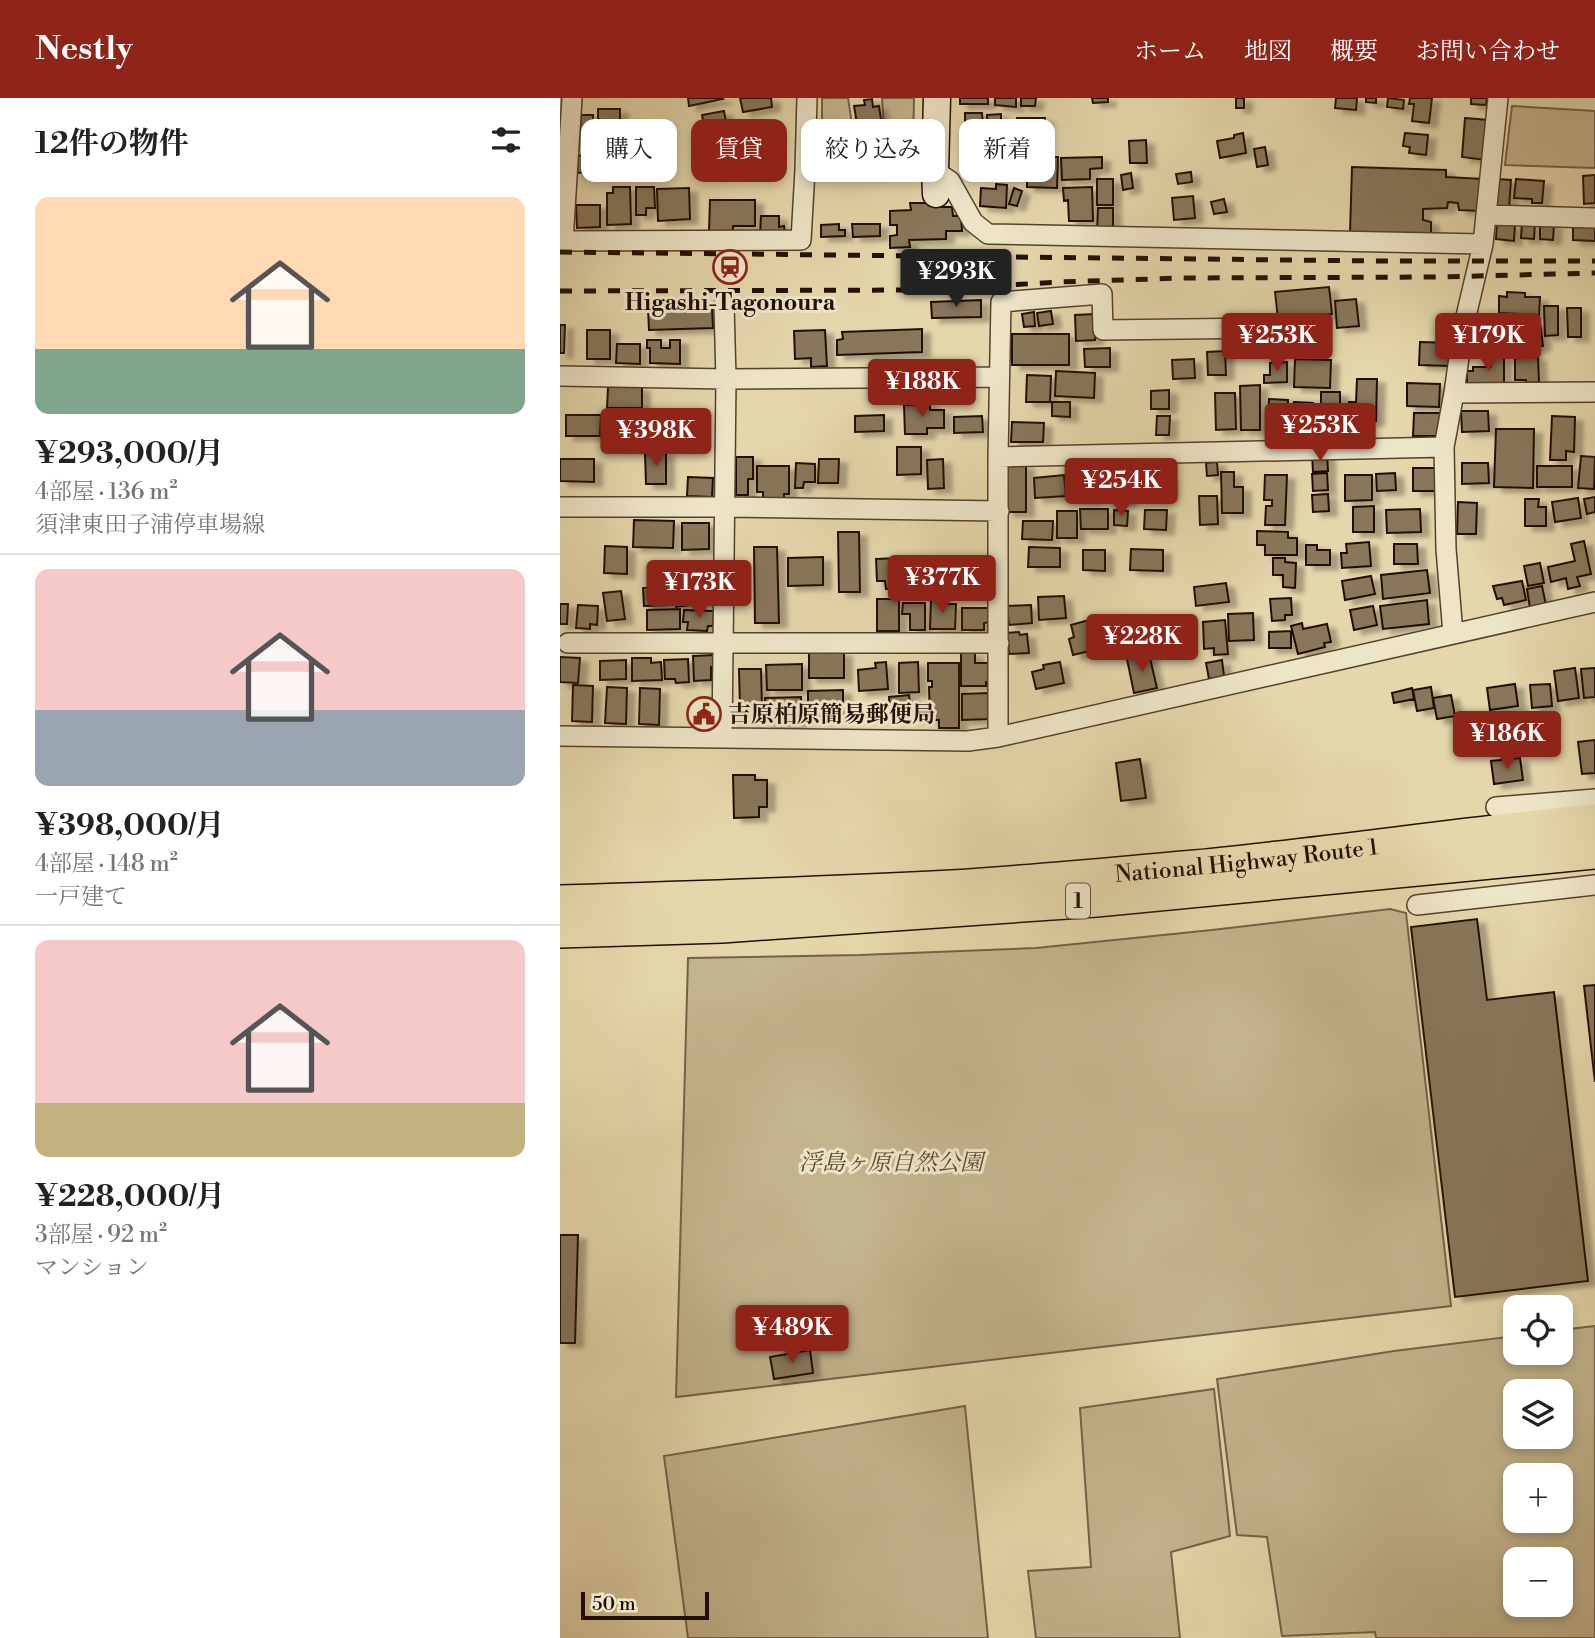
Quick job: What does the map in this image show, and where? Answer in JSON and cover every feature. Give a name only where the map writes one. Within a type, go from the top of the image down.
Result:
[{"type":"highway","name":"National Highway Route 1","points":[[560,902],[955,886],[1195,867],[1595,821]]},
{"type":"highway","name":"National Highway Route 1","points":[[560,931],[722,926],[1083,901],[1595,852]]},
{"type":"main road","points":[[936,183],[937,98]]},
{"type":"street","points":[[572,98],[561,241],[801,240],[804,182]]},
{"type":"street","points":[[806,119],[807,98]]},
{"type":"street","points":[[1453,634],[1446,549],[1444,447],[1463,329],[1483,244],[1499,98]]},
{"type":"street","points":[[926,182],[950,181],[973,222],[988,234],[1483,244]]},
{"type":"street","points":[[1486,215],[1595,218]]},
{"type":"street","points":[[998,737],[1001,302],[1102,294],[1103,330],[1263,328]]},
{"type":"street","points":[[722,738],[726,379],[724,304]]},
{"type":"street","points":[[560,376],[726,379],[999,377]]},
{"type":"street","points":[[1454,393],[1595,392]]},
{"type":"street","points":[[998,457],[1444,447]]},
{"type":"street","points":[[560,507],[999,511]]},
{"type":"street","points":[[560,736],[968,741],[998,737],[1595,602]]},
{"type":"street","points":[[568,642],[999,643]]},
{"type":"street","points":[[1496,807],[1595,799]]},
{"type":"street","points":[[1417,905],[1595,885]]},
{"type":"green space","points":[[822,98],[848,98],[851,119],[822,119]]},
{"type":"green space","points":[[882,98],[914,98],[914,119],[884,119]]},
{"type":"green space","points":[[1512,106],[1595,111],[1595,168],[1505,165]]},
{"type":"green space","name":"浮島ヶ原自然公園","points":[[1390,909],[1406,913],[1451,1306],[676,1397],[688,958],[1036,948]]},
{"type":"green space","points":[[1595,1326],[1595,1638],[1376,1638],[1375,1632],[1282,1636],[1267,1537],[1237,1535],[1217,1379],[1394,1351],[1503,1337],[1503,1365],[1573,1365],[1573,1329]]},
{"type":"green space","points":[[1214,1389],[1230,1536],[1171,1552],[1180,1638],[1036,1638],[1028,1571],[1091,1567],[1080,1408]]},
{"type":"green space","points":[[965,1406],[988,1638],[688,1638],[664,1456]]},
{"type":"building","points":[[688,98],[722,98],[723,99],[689,106]]},
{"type":"building","points":[[740,98],[771,98],[772,107],[743,112]]},
{"type":"building","points":[[960,98],[988,98],[988,104],[960,104]]},
{"type":"building","points":[[995,98],[1016,98],[1016,107],[995,105]]},
{"type":"building","points":[[1021,98],[1036,98],[1035,106],[1021,106]]},
{"type":"building","points":[[1092,98],[1108,98],[1108,102],[1093,103]]},
{"type":"building","points":[[1236,98],[1244,98],[1244,108],[1236,108]]},
{"type":"building","points":[[1336,98],[1357,98],[1356,110],[1335,108]]},
{"type":"building","points":[[1366,98],[1376,98],[1376,103],[1366,102]]},
{"type":"building","points":[[1388,98],[1404,100],[1403,109],[1387,107]]},
{"type":"building","points":[[1410,98],[1432,98],[1429,123],[1412,121],[1414,104],[1409,104]]},
{"type":"building","points":[[1471,98],[1487,98],[1486,105],[1471,104]]},
{"type":"building","points":[[872,99],[873,107],[879,106],[881,119],[856,119],[854,106],[865,105],[864,100]]},
{"type":"building","points":[[598,109],[620,109],[620,119],[598,119]]},
{"type":"building","points":[[724,111],[725,119],[703,119],[702,115]]},
{"type":"building","points":[[965,113],[982,113],[982,119],[965,119]]},
{"type":"building","points":[[1001,114],[1001,119],[987,119],[987,115]]},
{"type":"building","points":[[581,115],[593,115],[593,119],[581,119],[580,131]]},
{"type":"building","points":[[1465,118],[1489,120],[1485,160],[1462,157]]},
{"type":"building","points":[[1243,133],[1246,153],[1220,158],[1217,141],[1234,138],[1234,135]]},
{"type":"building","points":[[1405,133],[1428,135],[1426,155],[1409,153],[1410,147],[1403,146]]},
{"type":"building","points":[[1146,140],[1147,163],[1130,163],[1129,141]]},
{"type":"building","points":[[1265,147],[1268,165],[1257,167],[1254,149]]},
{"type":"building","points":[[575,156],[581,156],[581,173],[576,173]]},
{"type":"building","points":[[1055,157],[1058,157],[1057,188],[1027,187],[1027,182],[1055,182]]},
{"type":"building","points":[[1102,157],[1102,168],[1090,169],[1090,179],[1062,180],[1061,158]]},
{"type":"building","points":[[1352,167],[1446,170],[1446,177],[1483,179],[1481,211],[1459,210],[1458,203],[1448,202],[1447,208],[1423,209],[1423,220],[1431,222],[1431,236],[1350,233]]},
{"type":"building","points":[[1191,172],[1192,182],[1178,184],[1176,174]]},
{"type":"building","points":[[1131,173],[1133,188],[1123,190],[1121,175]]},
{"type":"building","points":[[1595,175],[1595,203],[1584,204],[1583,176]]},
{"type":"building","points":[[1097,179],[1113,179],[1113,205],[1097,205]]},
{"type":"building","points":[[1498,179],[1511,180],[1509,208],[1496,207]]},
{"type":"building","points":[[1516,179],[1544,181],[1542,203],[1532,203],[1532,199],[1514,198]]},
{"type":"building","points":[[996,184],[1007,185],[1006,208],[980,206],[981,188],[996,189]]},
{"type":"building","points":[[613,187],[630,187],[631,224],[607,225],[607,193],[613,193]]},
{"type":"building","points":[[636,187],[654,187],[655,208],[646,208],[646,215],[636,215]]},
{"type":"building","points":[[1092,187],[1093,221],[1069,221],[1068,200],[1064,201],[1063,188]]},
{"type":"building","points":[[689,188],[690,219],[658,221],[657,189]]},
{"type":"building","points":[[1014,188],[1022,191],[1017,206],[1009,204]]},
{"type":"building","points":[[1193,196],[1195,218],[1174,220],[1172,198]]},
{"type":"building","points":[[1224,199],[1227,212],[1214,214],[1211,202]]},
{"type":"building","points":[[710,200],[755,200],[755,226],[733,226],[733,231],[709,231]]},
{"type":"building","points":[[910,203],[936,203],[936,207],[952,207],[953,216],[961,216],[962,231],[946,231],[946,239],[909,240],[910,247],[890,248],[890,236],[897,235],[897,225],[890,225],[890,211],[911,210]]},
{"type":"building","points":[[576,205],[600,205],[600,227],[577,228]]},
{"type":"building","points":[[1098,208],[1113,208],[1113,233],[1097,233]]},
{"type":"building","points":[[761,216],[779,216],[779,227],[784,226],[785,234],[760,235]]},
{"type":"building","points":[[1497,223],[1515,224],[1514,241],[1496,239]]},
{"type":"building","points":[[1522,223],[1535,223],[1534,239],[1521,238]]},
{"type":"building","points":[[1540,223],[1554,224],[1553,240],[1540,239]]},
{"type":"building","points":[[839,224],[839,230],[845,230],[845,236],[821,237],[821,225]]},
{"type":"building","points":[[852,224],[880,224],[880,236],[853,237]]},
{"type":"building","points":[[1573,225],[1595,226],[1595,241],[1573,240]]},
{"type":"building","points":[[1329,287],[1332,314],[1278,319],[1275,292]]},
{"type":"building","points":[[1507,292],[1525,293],[1525,297],[1540,297],[1539,315],[1499,313],[1499,296],[1507,297]]},
{"type":"building","points":[[1356,299],[1359,326],[1337,328],[1335,301]]},
{"type":"building","points":[[981,300],[981,317],[932,318],[931,302]]},
{"type":"building","points":[[1544,306],[1558,306],[1558,335],[1545,336]]},
{"type":"building","points":[[712,307],[713,328],[649,330],[648,308]]},
{"type":"building","points":[[1567,308],[1581,308],[1581,337],[1568,337]]},
{"type":"building","points":[[1051,311],[1053,324],[1039,326],[1037,313]]},
{"type":"building","points":[[1034,312],[1035,326],[1024,327],[1022,314]]},
{"type":"building","points":[[1094,314],[1095,340],[1076,341],[1075,315]]},
{"type":"building","points":[[1491,318],[1506,320],[1503,351],[1470,349],[1471,334],[1489,335]]},
{"type":"building","points":[[1540,323],[1543,346],[1530,348],[1531,356],[1522,357],[1521,344],[1515,345],[1514,325]]},
{"type":"building","points":[[560,325],[565,325],[564,353],[560,353]]},
{"type":"building","points":[[922,329],[922,352],[837,355],[837,340],[843,339],[842,332]]},
{"type":"building","points":[[587,330],[610,330],[610,359],[587,359]]},
{"type":"building","points":[[825,330],[827,366],[811,367],[811,358],[795,359],[794,331]]},
{"type":"building","points":[[1012,334],[1069,334],[1069,365],[1012,365]]},
{"type":"building","points":[[647,340],[661,340],[661,348],[670,348],[670,340],[680,340],[680,364],[650,363]]},
{"type":"building","points":[[1420,342],[1452,343],[1451,366],[1419,365]]},
{"type":"building","points":[[617,344],[640,344],[640,364],[616,363]]},
{"type":"building","points":[[1110,348],[1110,367],[1085,367],[1084,349]]},
{"type":"building","points":[[1225,351],[1226,375],[1208,375],[1207,352]]},
{"type":"building","points":[[1491,357],[1504,357],[1504,384],[1467,384],[1467,371],[1473,371],[1473,367],[1491,367]]},
{"type":"building","points":[[1538,357],[1539,382],[1515,380],[1515,358]]},
{"type":"building","points":[[1194,359],[1195,378],[1173,379],[1172,360]]},
{"type":"building","points":[[1295,359],[1331,360],[1330,388],[1294,387]]},
{"type":"building","points":[[1287,362],[1287,382],[1264,383],[1264,375],[1270,375],[1270,363]]},
{"type":"building","points":[[1056,371],[1095,373],[1094,398],[1055,396]]},
{"type":"building","points":[[1027,375],[1051,376],[1050,402],[1026,402]]},
{"type":"building","points":[[1357,379],[1377,379],[1376,421],[1364,421],[1363,436],[1349,436],[1349,402],[1356,402]]},
{"type":"building","points":[[1407,383],[1440,384],[1439,407],[1407,406]]},
{"type":"building","points":[[1260,385],[1260,430],[1241,430],[1240,386]]},
{"type":"building","points":[[608,387],[642,387],[642,408],[607,408]]},
{"type":"building","points":[[1169,390],[1169,409],[1151,409],[1151,391]]},
{"type":"building","points":[[1321,392],[1340,392],[1340,406],[1321,406]]},
{"type":"building","points":[[1215,393],[1235,393],[1236,429],[1216,430]]},
{"type":"building","points":[[1269,399],[1288,400],[1287,427],[1268,427]]},
{"type":"building","points":[[1052,402],[1070,402],[1070,417],[1052,416]]},
{"type":"building","points":[[1294,402],[1313,403],[1312,430],[1293,429]]},
{"type":"building","points":[[930,404],[930,410],[944,410],[944,428],[927,428],[927,434],[905,434],[904,405]]},
{"type":"building","points":[[1321,409],[1339,409],[1339,422],[1320,422]]},
{"type":"building","points":[[1461,411],[1488,411],[1489,431],[1462,432]]},
{"type":"building","points":[[1414,413],[1441,413],[1440,436],[1413,436]]},
{"type":"building","points":[[566,415],[601,415],[600,436],[566,436]]},
{"type":"building","points":[[884,415],[884,431],[855,432],[855,416]]},
{"type":"building","points":[[982,416],[983,432],[954,433],[954,417]]},
{"type":"building","points":[[1157,416],[1170,416],[1169,435],[1156,435]]},
{"type":"building","points":[[1552,416],[1575,417],[1574,452],[1566,451],[1566,460],[1550,460]]},
{"type":"building","points":[[1012,422],[1044,423],[1043,442],[1011,442]]},
{"type":"building","points":[[615,424],[667,424],[667,446],[615,446]]},
{"type":"building","points":[[1321,424],[1340,424],[1340,438],[1321,438]]},
{"type":"building","points":[[1496,429],[1534,429],[1533,488],[1494,487]]},
{"type":"building","points":[[897,447],[921,447],[921,474],[897,475]]},
{"type":"building","points":[[666,452],[666,484],[646,484],[645,453]]},
{"type":"building","points":[[1312,454],[1327,454],[1328,471],[1313,472]]},
{"type":"building","points":[[1581,456],[1595,457],[1594,489],[1578,488]]},
{"type":"building","points":[[736,457],[753,457],[753,479],[748,479],[748,495],[736,495]]},
{"type":"building","points":[[560,459],[594,459],[594,482],[560,481]]},
{"type":"building","points":[[819,459],[839,459],[838,483],[818,483]]},
{"type":"building","points":[[943,459],[944,488],[928,489],[927,460]]},
{"type":"building","points":[[1217,462],[1218,475],[1207,476],[1206,463]]},
{"type":"building","points":[[796,463],[815,464],[815,482],[804,482],[803,488],[795,488]]},
{"type":"building","points":[[1462,463],[1488,463],[1489,483],[1462,484]]},
{"type":"building","points":[[1005,465],[1026,465],[1026,512],[1006,512]]},
{"type":"building","points":[[757,466],[789,466],[789,494],[784,494],[784,499],[763,499],[763,492],[757,492]]},
{"type":"building","points":[[1537,466],[1572,466],[1572,487],[1537,487]]},
{"type":"building","points":[[1413,468],[1439,468],[1440,491],[1413,491]]},
{"type":"building","points":[[1074,472],[1094,472],[1094,499],[1074,499]]},
{"type":"building","points":[[1221,472],[1234,472],[1234,487],[1243,487],[1243,513],[1222,513]]},
{"type":"building","points":[[1327,473],[1328,490],[1313,491],[1312,474]]},
{"type":"building","points":[[1395,473],[1396,490],[1377,491],[1376,474]]},
{"type":"building","points":[[1064,475],[1066,496],[1035,498],[1034,478]]},
{"type":"building","points":[[1127,475],[1128,502],[1107,502],[1106,476]]},
{"type":"building","points":[[1265,475],[1287,475],[1285,525],[1265,525],[1266,506],[1272,506],[1272,500],[1264,500]]},
{"type":"building","points":[[1345,475],[1372,475],[1372,500],[1345,501]]},
{"type":"building","points":[[688,477],[713,478],[712,497],[687,496]]},
{"type":"building","points":[[1147,477],[1169,478],[1168,497],[1147,497]]},
{"type":"building","points":[[1328,494],[1329,511],[1313,512],[1312,495]]},
{"type":"building","points":[[1199,496],[1217,496],[1218,524],[1200,525]]},
{"type":"building","points":[[1595,497],[1595,512],[1587,514],[1584,499]]},
{"type":"building","points":[[1578,498],[1581,518],[1555,522],[1552,502]]},
{"type":"building","points":[[1525,499],[1539,499],[1538,507],[1546,507],[1546,526],[1525,526]]},
{"type":"building","points":[[1458,502],[1477,503],[1476,534],[1457,534]]},
{"type":"building","points":[[1374,506],[1374,532],[1353,532],[1353,507]]},
{"type":"building","points":[[1080,509],[1108,509],[1108,529],[1081,529]]},
{"type":"building","points":[[1420,509],[1421,532],[1387,533],[1386,510]]},
{"type":"building","points":[[1114,510],[1128,511],[1127,526],[1114,525]]},
{"type":"building","points":[[1145,510],[1167,510],[1166,530],[1144,529]]},
{"type":"building","points":[[1057,511],[1077,511],[1077,538],[1057,538]]},
{"type":"building","points":[[634,520],[674,521],[673,548],[633,547]]},
{"type":"building","points":[[1023,521],[1053,521],[1052,540],[1022,539]]},
{"type":"building","points":[[682,523],[709,523],[709,549],[682,550]]},
{"type":"building","points":[[1257,531],[1288,532],[1288,538],[1297,538],[1297,555],[1265,555],[1265,545],[1257,545]]},
{"type":"building","points":[[838,532],[859,532],[860,592],[839,592]]},
{"type":"building","points":[[1584,541],[1591,574],[1577,577],[1580,586],[1568,589],[1566,578],[1551,582],[1548,567],[1575,561],[1571,544]]},
{"type":"building","points":[[1369,542],[1371,566],[1342,568],[1341,553],[1347,553],[1346,544]]},
{"type":"building","points":[[1394,544],[1417,544],[1418,564],[1394,564]]},
{"type":"building","points":[[1306,545],[1317,545],[1317,550],[1330,550],[1330,565],[1306,565]]},
{"type":"building","points":[[605,546],[627,547],[627,574],[604,573]]},
{"type":"building","points":[[754,547],[777,547],[779,623],[755,623]]},
{"type":"building","points":[[1029,547],[1060,548],[1060,567],[1028,567]]},
{"type":"building","points":[[1131,549],[1163,550],[1163,571],[1130,570]]},
{"type":"building","points":[[1083,550],[1105,550],[1105,571],[1083,570]]},
{"type":"building","points":[[823,557],[823,585],[788,586],[788,558]]},
{"type":"building","points":[[901,558],[902,588],[886,589],[885,581],[877,581],[876,559]]},
{"type":"building","points":[[1273,558],[1285,558],[1285,562],[1296,563],[1295,588],[1283,587],[1283,575],[1273,575]]},
{"type":"building","points":[[920,560],[922,589],[906,589],[904,561]]},
{"type":"building","points":[[1540,563],[1544,583],[1528,586],[1524,566]]},
{"type":"building","points":[[949,569],[980,571],[979,592],[947,591]]},
{"type":"building","points":[[1427,570],[1430,593],[1383,599],[1381,575]]},
{"type":"building","points":[[1371,576],[1375,594],[1345,600],[1342,581]]},
{"type":"building","points":[[1522,581],[1526,600],[1504,605],[1502,598],[1497,599],[1493,586]]},
{"type":"building","points":[[1226,583],[1229,602],[1196,606],[1194,587]]},
{"type":"building","points":[[706,585],[708,603],[676,607],[674,588]]},
{"type":"building","points":[[1542,586],[1546,605],[1530,608],[1527,589]]},
{"type":"building","points":[[671,587],[671,605],[644,606],[643,588]]},
{"type":"building","points":[[621,591],[625,619],[607,621],[603,593]]},
{"type":"building","points":[[1064,596],[1066,618],[1039,620],[1038,597]]},
{"type":"building","points":[[1291,598],[1292,615],[1285,615],[1285,620],[1272,621],[1270,599]]},
{"type":"building","points":[[877,599],[899,599],[899,631],[877,631]]},
{"type":"building","points":[[931,599],[941,599],[941,604],[956,604],[955,629],[930,629]]},
{"type":"building","points":[[1427,600],[1429,624],[1383,629],[1380,606]]},
{"type":"building","points":[[903,603],[925,603],[925,630],[910,630],[910,614],[902,614]]},
{"type":"building","points":[[560,604],[568,604],[567,624],[560,624]]},
{"type":"building","points":[[578,605],[598,606],[597,625],[590,624],[590,629],[576,628]]},
{"type":"building","points":[[1031,605],[1032,623],[1009,625],[1007,606]]},
{"type":"building","points":[[1373,606],[1377,625],[1354,630],[1350,610]]},
{"type":"building","points":[[962,608],[990,608],[990,622],[984,623],[984,630],[962,630]]},
{"type":"building","points":[[680,609],[680,629],[647,630],[647,610]]},
{"type":"building","points":[[684,610],[714,611],[713,626],[708,626],[707,631],[687,630],[688,622],[683,622]]},
{"type":"building","points":[[1253,613],[1254,640],[1229,641],[1228,614]]},
{"type":"building","points":[[1144,616],[1152,650],[1130,655],[1122,621]]},
{"type":"building","points":[[1089,620],[1097,649],[1073,655],[1069,639],[1074,637],[1071,625]]},
{"type":"building","points":[[1225,620],[1228,654],[1214,655],[1214,648],[1204,649],[1203,622]]},
{"type":"building","points":[[1302,623],[1303,629],[1327,624],[1331,642],[1324,643],[1325,647],[1298,654],[1291,626]]},
{"type":"building","points":[[1291,631],[1291,648],[1269,648],[1269,632]]},
{"type":"building","points":[[1019,632],[1020,635],[1027,634],[1029,653],[1009,654],[1007,633]]},
{"type":"building","points":[[844,652],[844,678],[809,678],[809,653]]},
{"type":"building","points":[[961,653],[975,653],[975,663],[992,663],[992,682],[986,682],[986,686],[961,686]]},
{"type":"building","points":[[1149,654],[1157,688],[1134,693],[1127,659]]},
{"type":"building","points":[[714,655],[711,680],[694,681],[693,656]]},
{"type":"building","points":[[560,657],[580,658],[578,683],[560,682]]},
{"type":"building","points":[[632,658],[651,658],[651,663],[661,662],[662,680],[632,681]]},
{"type":"building","points":[[688,659],[689,682],[676,683],[675,679],[665,679],[664,660]]},
{"type":"building","points":[[626,660],[626,679],[600,680],[600,661]]},
{"type":"building","points":[[1222,660],[1224,676],[1209,679],[1206,663]]},
{"type":"building","points":[[886,662],[888,689],[859,691],[858,670],[876,668],[875,663]]},
{"type":"building","points":[[918,662],[919,692],[899,693],[899,663]]},
{"type":"building","points":[[1060,662],[1064,683],[1036,689],[1032,672],[1044,669],[1043,665]]},
{"type":"building","points":[[928,663],[959,663],[959,728],[939,728],[939,720],[930,720],[929,687],[932,687],[932,681],[928,681]]},
{"type":"building","points":[[802,664],[802,690],[767,690],[766,665]]},
{"type":"building","points":[[1575,668],[1579,698],[1558,701],[1554,671]]},
{"type":"building","points":[[1595,668],[1595,697],[1584,698],[1581,669]]},
{"type":"building","points":[[739,669],[761,669],[762,708],[740,709]]},
{"type":"building","points":[[1515,684],[1518,706],[1490,710],[1487,688]]},
{"type":"building","points":[[1550,684],[1552,706],[1532,708],[1530,685]]},
{"type":"building","points":[[573,685],[593,686],[592,722],[572,721]]},
{"type":"building","points":[[607,687],[627,688],[626,724],[605,723]]},
{"type":"building","points":[[1431,687],[1434,708],[1417,711],[1413,690]]},
{"type":"building","points":[[640,688],[660,689],[659,725],[639,724]]},
{"type":"building","points":[[1412,688],[1414,699],[1394,703],[1392,693]]},
{"type":"building","points":[[843,690],[843,716],[808,716],[808,691]]},
{"type":"building","points":[[988,693],[989,719],[962,720],[962,694]]},
{"type":"building","points":[[909,695],[910,703],[921,702],[922,713],[890,716],[889,697]]},
{"type":"building","points":[[1451,695],[1455,716],[1437,719],[1433,698]]},
{"type":"building","points":[[801,697],[801,723],[766,723],[765,698]]},
{"type":"building","points":[[1519,722],[1522,745],[1494,748],[1491,726]]},
{"type":"building","points":[[1595,740],[1595,773],[1582,774],[1578,742]]},
{"type":"building","points":[[1520,758],[1523,780],[1494,784],[1491,761]]},
{"type":"building","points":[[1140,759],[1146,798],[1121,801],[1116,763]]},
{"type":"building","points":[[733,775],[755,775],[755,780],[767,780],[767,807],[759,807],[759,817],[734,818]]},
{"type":"building","points":[[1477,919],[1487,1000],[1554,992],[1588,1281],[1455,1297],[1411,927]]},
{"type":"building","points":[[1595,985],[1595,1082],[1584,986]]},
{"type":"building","points":[[560,1235],[578,1235],[575,1343],[560,1343]]},
{"type":"building","points":[[810,1350],[813,1373],[774,1379],[770,1357]]},
{"type":"railway","points":[[560,252],[1595,261]]},
{"type":"railway","points":[[560,291],[926,290],[1183,278],[1439,277],[1595,273]]},
{"type":"place","name":"Higashi-Tagonoura","points":[[730,267]]},
{"type":"place","name":"吉原柏原簡易郵便局","points":[[704,714]]}]
